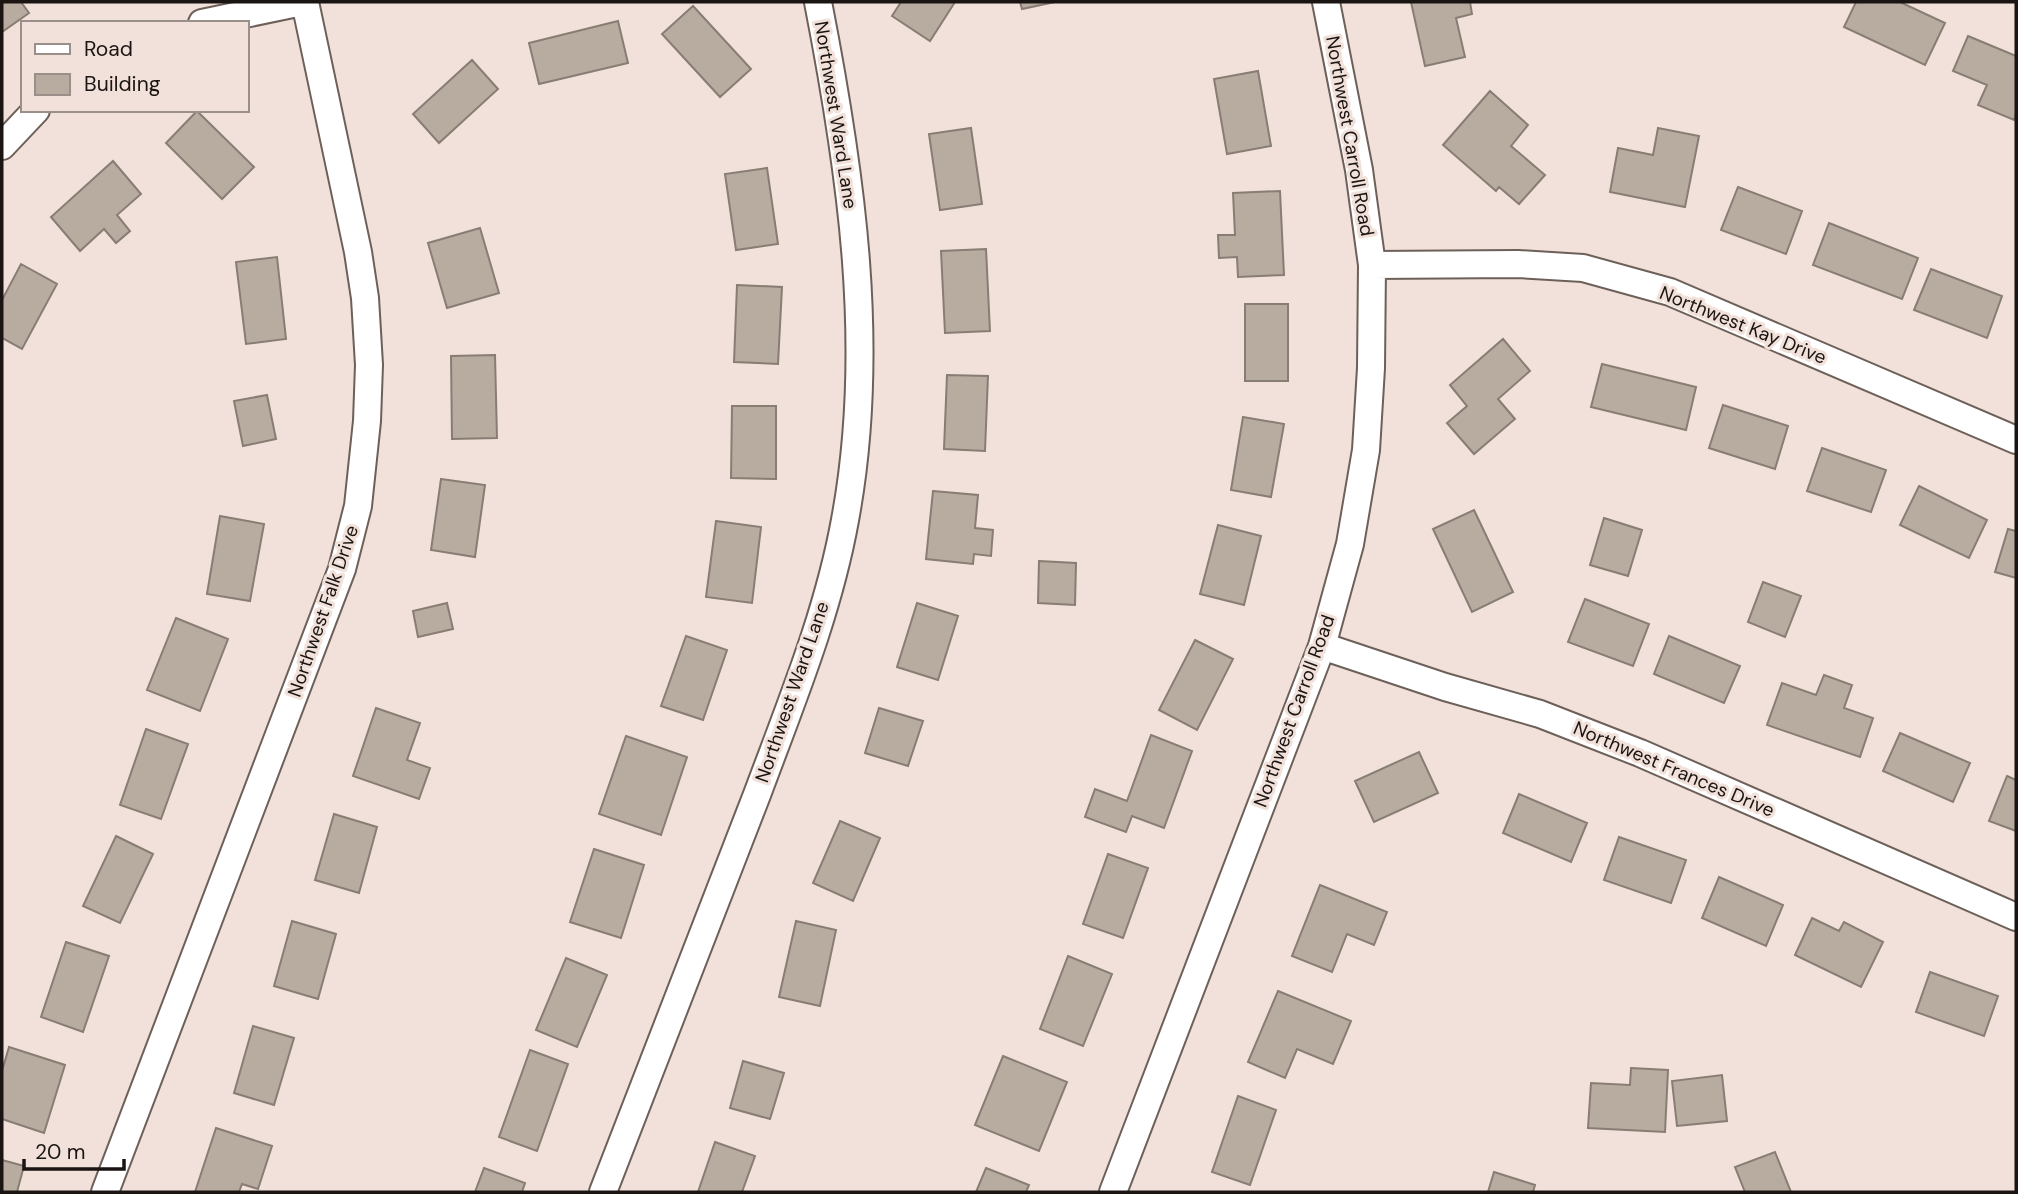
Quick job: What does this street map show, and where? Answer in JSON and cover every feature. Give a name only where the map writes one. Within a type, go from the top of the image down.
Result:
[{"type":"street","points":[[212,21],[303,2]]},
{"type":"street","name":"Northwest Falk Drive","points":[[104,1192],[342,569],[358,506],[368,393],[365,298],[358,252],[303,2]]},
{"type":"street","name":"Northwest Ward Lane","points":[[603,1192],[816,636],[845,520],[861,360],[859,320],[846,162],[818,2]]},
{"type":"street","name":"Northwest Carroll Road","points":[[1113,1192],[1321,646],[1350,544],[1366,450],[1371,368],[1372,265],[1359,170],[1326,2]]},
{"type":"street","points":[[2,146],[34,112]]},
{"type":"street","name":"Northwest Kay Drive","points":[[1372,265],[1518,264],[1583,268],[1670,292],[2016,440]]},
{"type":"street","name":"Northwest Frances Drive","points":[[1321,646],[1539,714],[1640,753],[2016,917]]},
{"type":"building","points":[[2,2],[21,2],[29,13],[2,32]]},
{"type":"building","points":[[901,2],[955,2],[930,41],[892,16]]},
{"type":"building","points":[[1020,2],[1055,2],[1022,9]]},
{"type":"building","points":[[1411,2],[1470,2],[1472,14],[1456,18],[1465,57],[1425,66]]},
{"type":"building","points":[[1856,2],[1900,2],[1945,23],[1925,65],[1844,27]]},
{"type":"building","points":[[693,6],[751,69],[720,97],[662,34]]},
{"type":"building","points":[[618,21],[628,63],[539,84],[529,43]]},
{"type":"building","points":[[1968,36],[2016,56],[2014,120],[1978,105],[1987,85],[1953,71]]},
{"type":"building","points":[[472,60],[498,89],[439,143],[413,114]]},
{"type":"building","points":[[1258,71],[1271,146],[1227,154],[1214,79]]},
{"type":"building","points":[[1490,91],[1528,125],[1511,146],[1545,175],[1519,204],[1499,187],[1496,191],[1443,145]]},
{"type":"building","points":[[198,112],[254,167],[222,199],[166,143]]},
{"type":"building","points":[[971,128],[982,204],[940,210],[929,134]]},
{"type":"building","points":[[1658,128],[1699,136],[1685,207],[1610,192],[1618,148],[1653,155]]},
{"type":"building","points":[[113,161],[141,194],[117,215],[130,231],[116,243],[104,229],[80,251],[51,217]]},
{"type":"building","points":[[767,168],[778,244],[736,250],[725,174]]},
{"type":"building","points":[[1738,187],[1802,211],[1786,254],[1721,230]]},
{"type":"building","points":[[1280,191],[1284,275],[1238,277],[1237,257],[1219,258],[1218,235],[1235,235],[1233,193]]},
{"type":"building","points":[[1829,223],[1918,258],[1902,299],[1813,265]]},
{"type":"building","points":[[480,228],[499,293],[447,308],[428,243]]},
{"type":"building","points":[[986,249],[990,331],[945,333],[941,251]]},
{"type":"building","points":[[277,257],[286,339],[246,344],[236,262]]},
{"type":"building","points":[[21,264],[57,284],[22,349],[2,338],[2,300]]},
{"type":"building","points":[[1931,269],[2002,296],[1987,338],[1914,310]]},
{"type":"building","points":[[737,285],[782,287],[778,364],[734,362]]},
{"type":"building","points":[[1245,304],[1288,304],[1288,381],[1245,381]]},
{"type":"building","points":[[1503,339],[1530,371],[1498,399],[1515,419],[1474,454],[1447,423],[1467,406],[1450,385]]},
{"type":"building","points":[[495,355],[497,438],[452,439],[451,356]]},
{"type":"building","points":[[1602,364],[1696,387],[1686,430],[1591,407]]},
{"type":"building","points":[[947,375],[988,376],[985,451],[944,449]]},
{"type":"building","points":[[267,395],[276,439],[243,446],[234,401]]},
{"type":"building","points":[[1723,405],[1788,426],[1775,469],[1709,448]]},
{"type":"building","points":[[732,406],[776,406],[776,479],[731,478]]},
{"type":"building","points":[[1243,417],[1284,424],[1271,497],[1231,490]]},
{"type":"building","points":[[1822,448],[1886,470],[1871,512],[1807,491]]},
{"type":"building","points":[[441,479],[485,485],[475,557],[431,550]]},
{"type":"building","points":[[1919,486],[1987,520],[1969,558],[1900,525]]},
{"type":"building","points":[[933,491],[978,495],[975,528],[993,530],[991,556],[974,554],[973,564],[926,559]]},
{"type":"building","points":[[1474,510],[1513,592],[1472,612],[1433,529]]},
{"type":"building","points":[[220,516],[264,524],[250,601],[207,594]]},
{"type":"building","points":[[1604,518],[1642,530],[1628,576],[1590,565]]},
{"type":"building","points":[[716,521],[761,527],[752,603],[706,597]]},
{"type":"building","points":[[1218,525],[1261,536],[1244,605],[1200,594]]},
{"type":"building","points":[[2008,529],[2016,531],[2016,578],[1995,572]]},
{"type":"building","points":[[1039,561],[1076,563],[1075,605],[1038,603]]},
{"type":"building","points":[[1763,582],[1801,596],[1785,637],[1748,622]]},
{"type":"building","points":[[1585,599],[1649,624],[1633,666],[1568,642]]},
{"type":"building","points":[[447,603],[453,629],[418,637],[413,611]]},
{"type":"building","points":[[917,603],[958,616],[938,680],[897,667]]},
{"type":"building","points":[[176,618],[228,639],[200,711],[147,690]]},
{"type":"building","points":[[686,636],[727,650],[703,720],[661,706]]},
{"type":"building","points":[[1669,636],[1740,666],[1724,703],[1654,674]]},
{"type":"building","points":[[1195,640],[1233,659],[1197,730],[1159,710]]},
{"type":"building","points":[[1824,675],[1852,685],[1844,708],[1873,718],[1860,757],[1767,725],[1782,683],[1816,695]]},
{"type":"building","points":[[376,708],[420,723],[407,760],[430,768],[419,799],[353,776]]},
{"type":"building","points":[[879,708],[923,721],[908,766],[865,753]]},
{"type":"building","points":[[146,729],[188,744],[161,819],[120,805]]},
{"type":"building","points":[[1900,733],[1970,763],[1953,802],[1883,771]]},
{"type":"building","points":[[1151,735],[1192,751],[1164,828],[1132,816],[1126,832],[1085,817],[1095,789],[1127,801]]},
{"type":"building","points":[[626,736],[687,757],[661,835],[599,814]]},
{"type":"building","points":[[1419,752],[1438,793],[1374,822],[1355,781]]},
{"type":"building","points":[[2007,776],[2016,780],[2016,831],[1989,821]]},
{"type":"building","points":[[1519,794],[1587,823],[1571,862],[1503,833]]},
{"type":"building","points":[[334,814],[377,827],[359,893],[315,880]]},
{"type":"building","points":[[840,821],[880,838],[853,901],[813,883]]},
{"type":"building","points":[[116,836],[153,854],[120,923],[83,906]]},
{"type":"building","points":[[1619,837],[1686,860],[1671,903],[1604,880]]},
{"type":"building","points":[[594,849],[644,865],[621,938],[570,922]]},
{"type":"building","points":[[1108,854],[1148,868],[1123,938],[1083,924]]},
{"type":"building","points":[[1719,877],[1783,905],[1766,946],[1702,918]]},
{"type":"building","points":[[1320,885],[1387,912],[1374,945],[1347,934],[1332,972],[1292,956]]},
{"type":"building","points":[[1812,918],[1839,931],[1844,922],[1883,942],[1861,987],[1795,955]]},
{"type":"building","points":[[292,921],[336,934],[318,999],[274,986]]},
{"type":"building","points":[[796,921],[836,930],[820,1006],[779,997]]},
{"type":"building","points":[[66,942],[109,956],[83,1032],[41,1017]]},
{"type":"building","points":[[1068,956],[1112,974],[1083,1046],[1040,1029]]},
{"type":"building","points":[[566,958],[607,975],[577,1047],[536,1030]]},
{"type":"building","points":[[1930,972],[1998,996],[1984,1036],[1916,1012]]},
{"type":"building","points":[[1278,991],[1351,1021],[1333,1064],[1297,1049],[1285,1078],[1248,1062]]},
{"type":"building","points":[[253,1026],[294,1038],[274,1105],[234,1093]]},
{"type":"building","points":[[9,1047],[65,1065],[44,1133],[2,1119],[2,1071]]},
{"type":"building","points":[[530,1050],[568,1064],[537,1151],[499,1137]]},
{"type":"building","points":[[1003,1056],[1067,1082],[1039,1151],[975,1125]]},
{"type":"building","points":[[743,1061],[784,1073],[770,1119],[730,1108]]},
{"type":"building","points":[[1631,1068],[1668,1070],[1665,1132],[1588,1128],[1591,1083],[1630,1085]]},
{"type":"building","points":[[1722,1075],[1727,1121],[1677,1126],[1672,1081]]},
{"type":"building","points":[[1238,1096],[1276,1110],[1250,1185],[1212,1172]]},
{"type":"building","points":[[216,1128],[272,1146],[258,1189],[242,1184],[239,1192],[195,1192]]},
{"type":"building","points":[[715,1142],[755,1156],[742,1192],[698,1192]]},
{"type":"building","points":[[1775,1152],[1791,1192],[1745,1192],[1735,1167]]},
{"type":"building","points":[[2,1160],[24,1166],[17,1192],[2,1192]]},
{"type":"building","points":[[484,1168],[525,1183],[522,1192],[475,1192]]},
{"type":"building","points":[[986,1168],[1029,1185],[1026,1192],[976,1192]]},
{"type":"building","points":[[1494,1172],[1535,1185],[1533,1192],[1488,1192]]}]
